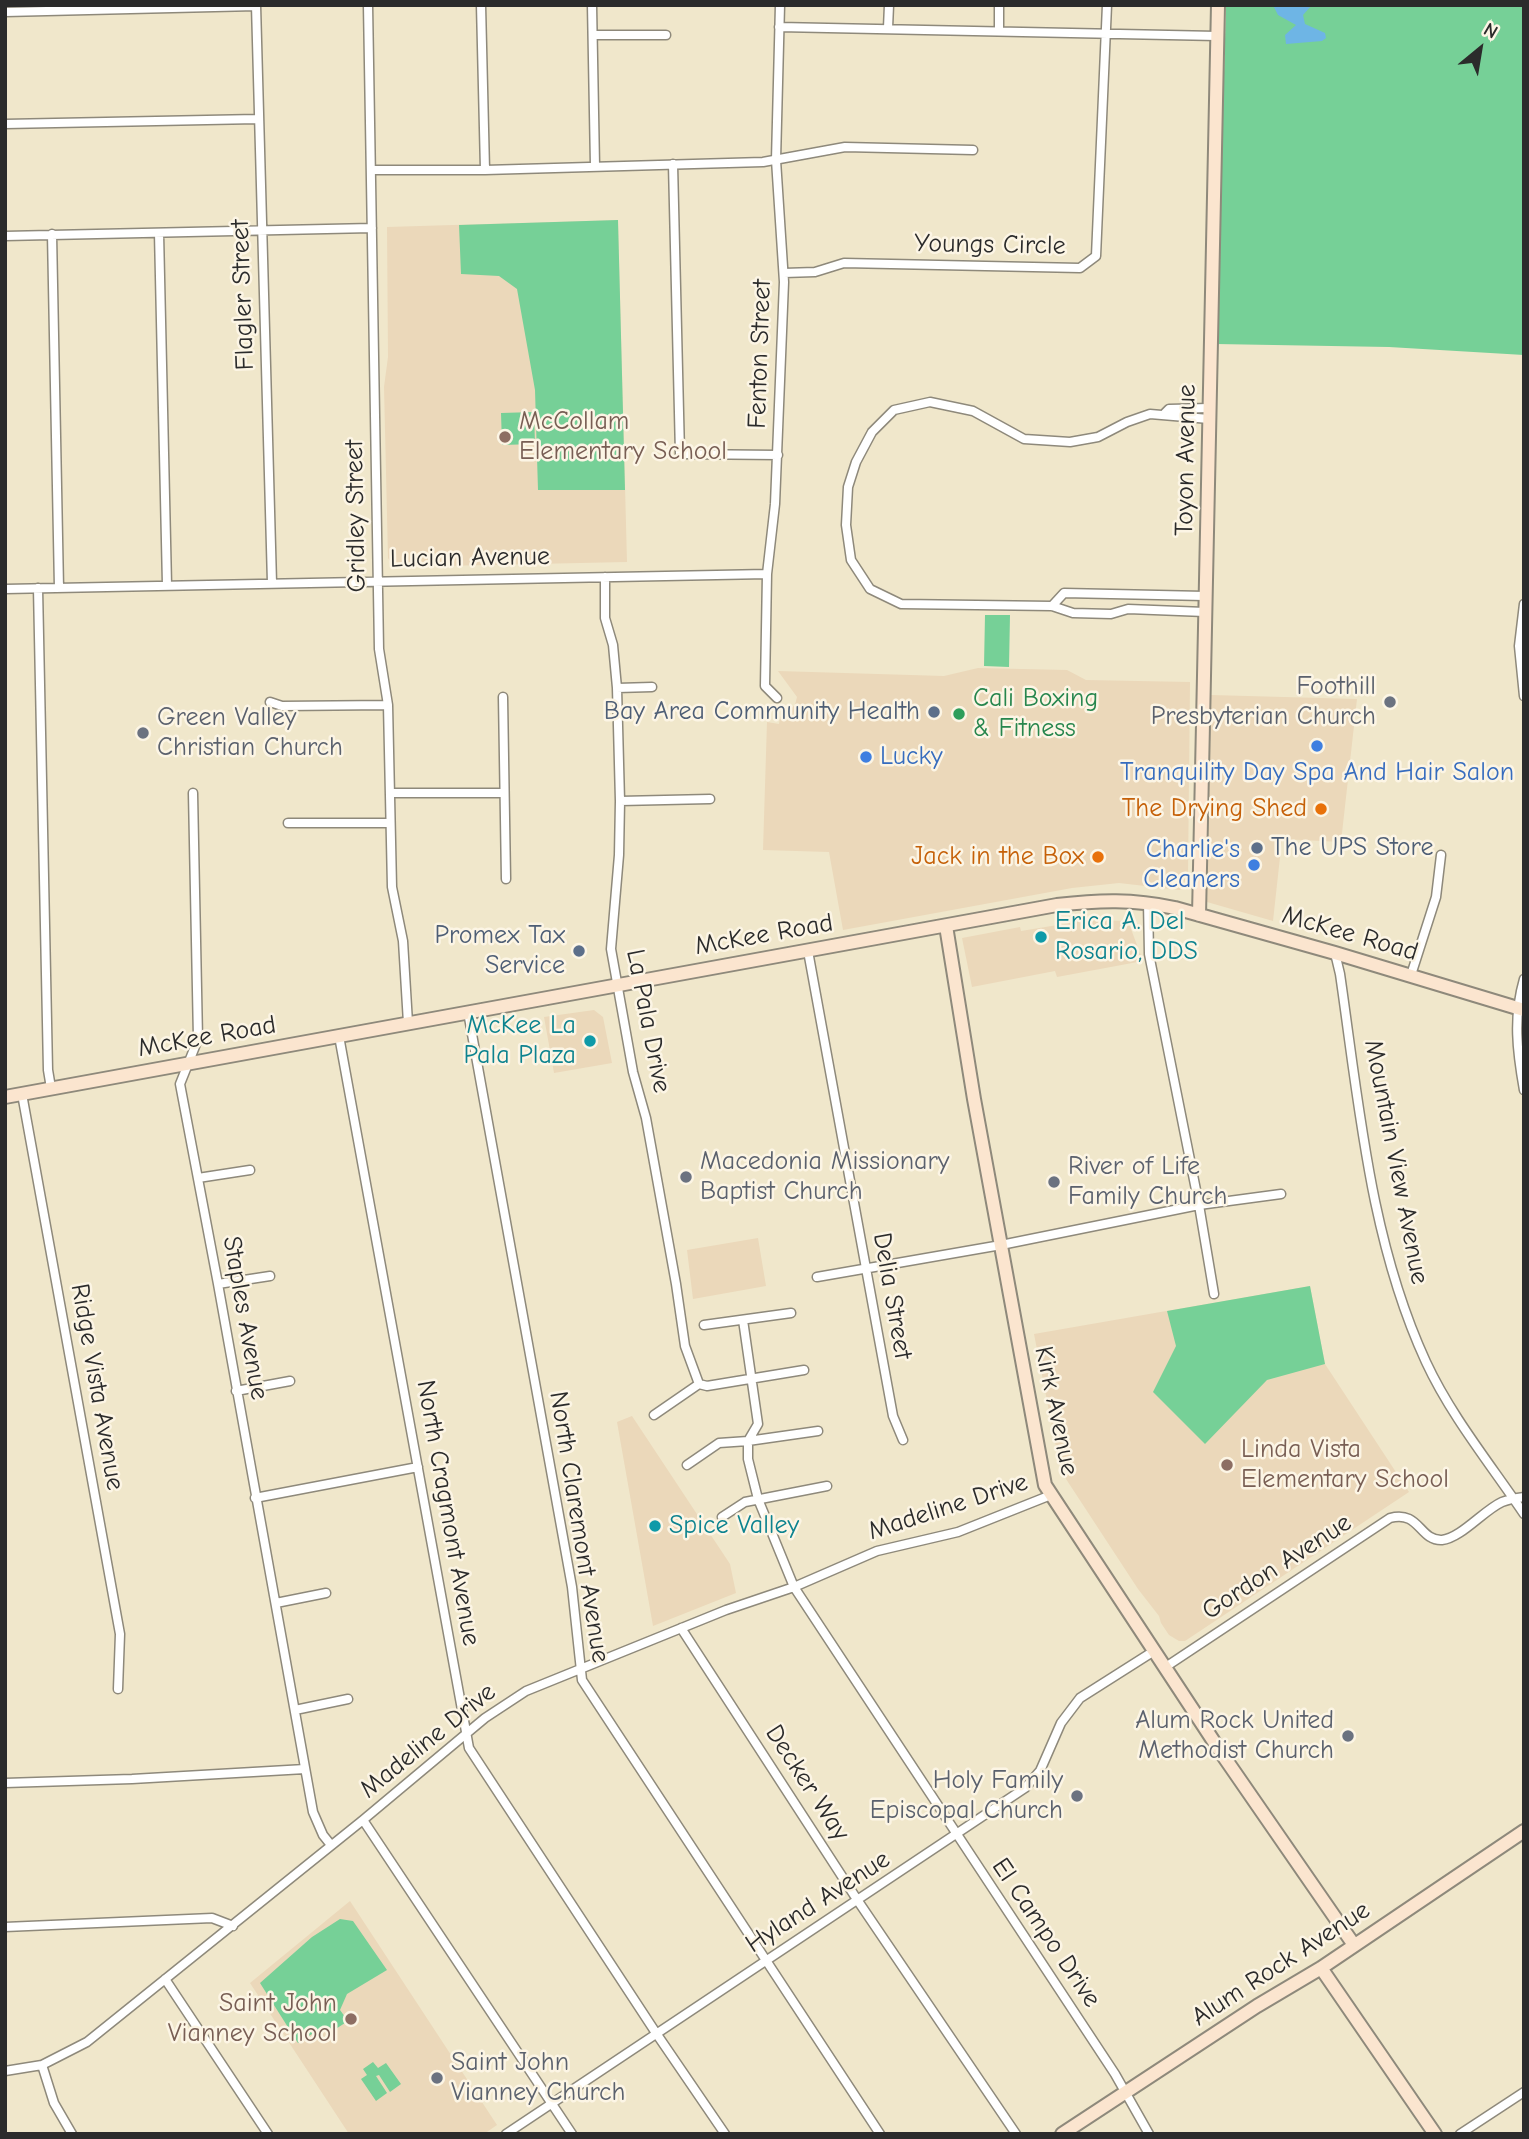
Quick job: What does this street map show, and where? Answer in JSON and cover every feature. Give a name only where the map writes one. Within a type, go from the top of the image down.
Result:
[{"type":"street","name":"Gridley Street","points":[[368,5],[379,649],[388,705],[392,887],[403,941],[408,1023]]},
{"type":"street","points":[[481,5],[485,170]]},
{"type":"street","points":[[592,5],[595,166]]},
{"type":"street","name":"Fenton Street","points":[[778,698],[765,686],[767,574],[778,455],[784,273],[776,160],[780,5]]},
{"type":"street","points":[[888,28],[889,5]]},
{"type":"street","points":[[999,5],[999,31]]},
{"type":"street","points":[[1106,34],[1107,5]]},
{"type":"street","name":"Toyon Avenue","points":[[1199,915],[1218,5]]},
{"type":"street","points":[[5,12],[256,6]]},
{"type":"street","name":"Flagler Street","points":[[256,6],[257,119],[263,230],[272,583]]},
{"type":"street","points":[[779,27],[1217,36]]},
{"type":"street","name":"Youngs Circle","points":[[784,273],[816,272],[844,264],[1080,268],[1096,256],[1106,34]]},
{"type":"street","points":[[593,35],[666,35]]},
{"type":"street","points":[[5,124],[257,119]]},
{"type":"street","points":[[372,170],[485,170],[776,160],[845,147],[973,150]]},
{"type":"street","points":[[673,164],[680,454],[778,455]]},
{"type":"street","points":[[5,236],[372,228]]},
{"type":"street","points":[[159,233],[167,585]]},
{"type":"street","points":[[52,234],[59,588]]},
{"type":"street","points":[[1205,612],[1128,609],[1111,614],[1073,613],[1052,606],[901,604],[870,589],[851,560],[846,525],[848,487],[856,462],[873,432],[894,410],[930,402],[973,411],[1024,439],[1070,442],[1098,437],[1150,414],[1209,414]]},
{"type":"street","name":"Lucian Avenue","points":[[5,589],[767,574]]},
{"type":"street","name":"La Pala Drive","points":[[605,577],[605,618],[612,645],[617,688],[620,800],[619,855],[611,949],[633,1072],[646,1118],[685,1346],[699,1384]]},
{"type":"street","points":[[38,588],[48,1070],[51,1088]]},
{"type":"street","points":[[1052,606],[1064,593],[1205,596]]},
{"type":"street","points":[[1524,604],[1519,646],[1524,696]]},
{"type":"street","points":[[617,688],[652,687]]},
{"type":"street","points":[[503,697],[506,879]]},
{"type":"street","points":[[270,702],[282,706],[388,705]]},
{"type":"street","name":"Staples Avenue","points":[[193,793],[198,1040],[180,1084],[313,1812],[323,1835],[331,1845]]},
{"type":"street","points":[[391,793],[504,793]]},
{"type":"street","points":[[620,800],[710,799]]},
{"type":"street","points":[[288,823],[390,823]]},
{"type":"street","points":[[1411,975],[1436,897],[1441,855]]},
{"type":"street","name":"McKee Road","points":[[5,1097],[1057,905],[1101,900],[1148,902],[1199,915],[1520,1009]]},
{"type":"street","points":[[1148,902],[1149,954],[1214,1294]]},
{"type":"street","name":"Kirk Avenue","points":[[946,926],[1040,1467],[1051,1495],[1164,1668],[1354,1945]]},
{"type":"street","name":"Delia Street","points":[[808,951],[893,1416],[903,1440]]},
{"type":"street","name":"Mountain View Avenue","points":[[1335,953],[1362,1128],[1388,1261],[1406,1315],[1427,1364],[1451,1405],[1524,1514]]},
{"type":"street","points":[[1524,979],[1517,1053],[1524,1090]]},
{"type":"street","name":"North Claremont Avenue","points":[[467,1012],[572,1587],[582,1681],[880,2134]]},
{"type":"street","name":"North Cragmont Avenue","points":[[339,1036],[469,1748],[656,2034],[725,2134]]},
{"type":"street","name":"Ridge Vista Avenue","points":[[22,1094],[120,1634],[118,1689]]},
{"type":"street","points":[[198,1178],[250,1170]]},
{"type":"street","points":[[817,1277],[1001,1245],[1199,1205],[1281,1195]]},
{"type":"street","points":[[218,1284],[270,1276]]},
{"type":"street","points":[[704,1325],[791,1313]]},
{"type":"street","points":[[743,1320],[758,1424],[748,1441]]},
{"type":"street","points":[[654,1415],[699,1384],[707,1386],[804,1370]]},
{"type":"street","points":[[236,1391],[290,1381]]},
{"type":"street","points":[[687,1465],[719,1443],[818,1431]]},
{"type":"street","name":"El Campo Drive","points":[[748,1441],[748,1459],[758,1499],[794,1587],[1125,2092],[1149,2134]]},
{"type":"street","points":[[255,1498],[418,1467]]},
{"type":"street","points":[[722,1517],[745,1502],[827,1486]]},
{"type":"street","name":"Madeline Drive","points":[[5,2071],[42,2065],[88,2042],[363,1821],[485,1718],[526,1691],[681,1628],[794,1587],[877,1551],[958,1532],[1051,1495]]},
{"type":"street","name":"Gordon Avenue","points":[[1164,1668],[1391,1518],[1397,1516],[1411,1519],[1432,1538],[1447,1539],[1503,1502],[1524,1497]]},
{"type":"street","points":[[276,1603],[326,1593]]},
{"type":"street","name":"Decker Way","points":[[681,1628],[858,1901],[1016,2134]]},
{"type":"street","name":"Hyland Avenue","points":[[506,2134],[1025,1788],[1040,1771],[1061,1723],[1080,1698],[1154,1651]]},
{"type":"street","points":[[295,1710],[348,1699]]},
{"type":"street","points":[[5,1783],[305,1769]]},
{"type":"street","points":[[363,1821],[572,2134]]},
{"type":"street","name":"Alum Rock Avenue","points":[[1062,2134],[1321,1968],[1524,1831]]},
{"type":"street","points":[[5,1927],[212,1919],[233,1926]]},
{"type":"street","points":[[1321,1968],[1435,2134]]},
{"type":"street","points":[[165,1979],[268,2134]]},
{"type":"street","points":[[42,2065],[54,2103],[72,2134]]},
{"type":"street","points":[[1460,2134],[1524,2092]]},
{"type":"shaded area","name":"McCollam Elementary School","points":[[618,220],[627,562],[394,567],[388,558],[384,387],[388,357],[387,227]]},
{"type":"shaded area","points":[[978,668],[1067,670],[1086,680],[1190,682],[1188,875],[1180,890],[1119,883],[1072,888],[843,930],[829,852],[763,850],[767,722],[779,724],[780,717],[795,705],[797,697],[778,671],[944,676]]},
{"type":"shaded area","points":[[1211,695],[1357,699],[1341,842],[1282,839],[1273,921],[1207,902]]},
{"type":"shaded area","points":[[1088,920],[1128,921],[1143,961],[1057,977],[1055,971],[972,987],[962,938],[1020,927],[1021,931]]},
{"type":"shaded area","points":[[594,1010],[603,1017],[612,1063],[554,1073],[544,1017]]},
{"type":"shaded area","points":[[758,1238],[766,1286],[693,1299],[687,1250]]},
{"type":"shaded area","name":"Linda Vista Elementary School","points":[[1310,1286],[1325,1364],[1409,1492],[1185,1641],[1179,1641],[1169,1635],[1159,1616],[1138,1589],[1066,1479],[1057,1452],[1034,1334]]},
{"type":"shaded area","points":[[632,1416],[730,1564],[736,1593],[653,1626],[617,1422]]},
{"type":"shaded area","name":"Saint John Vianney School","points":[[350,1901],[497,2125],[484,2134],[349,2134],[250,1983]]},
{"type":"green space","points":[[1226,5],[1524,5],[1524,355],[1389,347],[1216,344]]},
{"type":"green space","points":[[618,220],[625,490],[538,490],[535,390],[517,289],[499,276],[461,274],[459,225]]},
{"type":"green space","points":[[534,412],[535,444],[502,445],[501,413]]},
{"type":"green space","points":[[985,615],[1010,615],[1009,667],[984,666]]},
{"type":"green space","points":[[1310,1286],[1325,1364],[1267,1380],[1205,1444],[1153,1392],[1176,1346],[1167,1311]]},
{"type":"green space","points":[[340,1919],[353,1921],[387,1970],[347,1994],[340,2010],[348,2021],[328,2034],[323,2027],[298,2043],[260,1983],[312,1937]]},
{"type":"green space","points":[[373,2062],[378,2068],[386,2063],[401,2084],[390,2092],[379,2075],[376,2076],[387,2093],[376,2101],[361,2079],[367,2075],[363,2069]]},
{"type":"water","points":[[1273,5],[1312,5],[1303,15],[1305,24],[1325,33],[1326,38],[1322,41],[1286,44],[1285,35],[1296,25],[1278,15]]},
{"type":"place","name":"McCollam Elementary School","points":[[505,437]]},
{"type":"place","name":"Foothill Presbyterian Church","points":[[1390,702]]},
{"type":"place","name":"Bay Area Community Health","points":[[934,712]]},
{"type":"place","name":"Cali Boxing & Fitness","points":[[959,714]]},
{"type":"place","name":"Green Valley Christian Church","points":[[143,733]]},
{"type":"place","name":"Tranquility Day Spa And Hair Salon","points":[[1317,746]]},
{"type":"place","name":"Lucky","points":[[866,757]]},
{"type":"place","name":"The Drying Shed","points":[[1321,809]]},
{"type":"place","name":"The UPS Store","points":[[1257,848]]},
{"type":"place","name":"Jack in the Box","points":[[1098,857]]},
{"type":"place","name":"Charlie's Cleaners","points":[[1254,865]]},
{"type":"place","name":"Erica A. Del Rosario, DDS","points":[[1041,937]]},
{"type":"place","name":"Promex Tax Service","points":[[579,951]]},
{"type":"place","name":"McKee La Pala Plaza","points":[[590,1041]]},
{"type":"place","name":"Macedonia Missionary Baptist Church","points":[[686,1177]]},
{"type":"place","name":"River of Life Family Church","points":[[1054,1182]]},
{"type":"place","name":"Linda Vista Elementary School","points":[[1227,1465]]},
{"type":"place","name":"Spice Valley","points":[[655,1526]]},
{"type":"place","name":"Alum Rock United Methodist Church","points":[[1348,1736]]},
{"type":"place","name":"Holy Family Episcopal Church","points":[[1077,1796]]},
{"type":"place","name":"Saint John Vianney School","points":[[351,2019]]},
{"type":"place","name":"Saint John Vianney Church","points":[[437,2078]]}]
